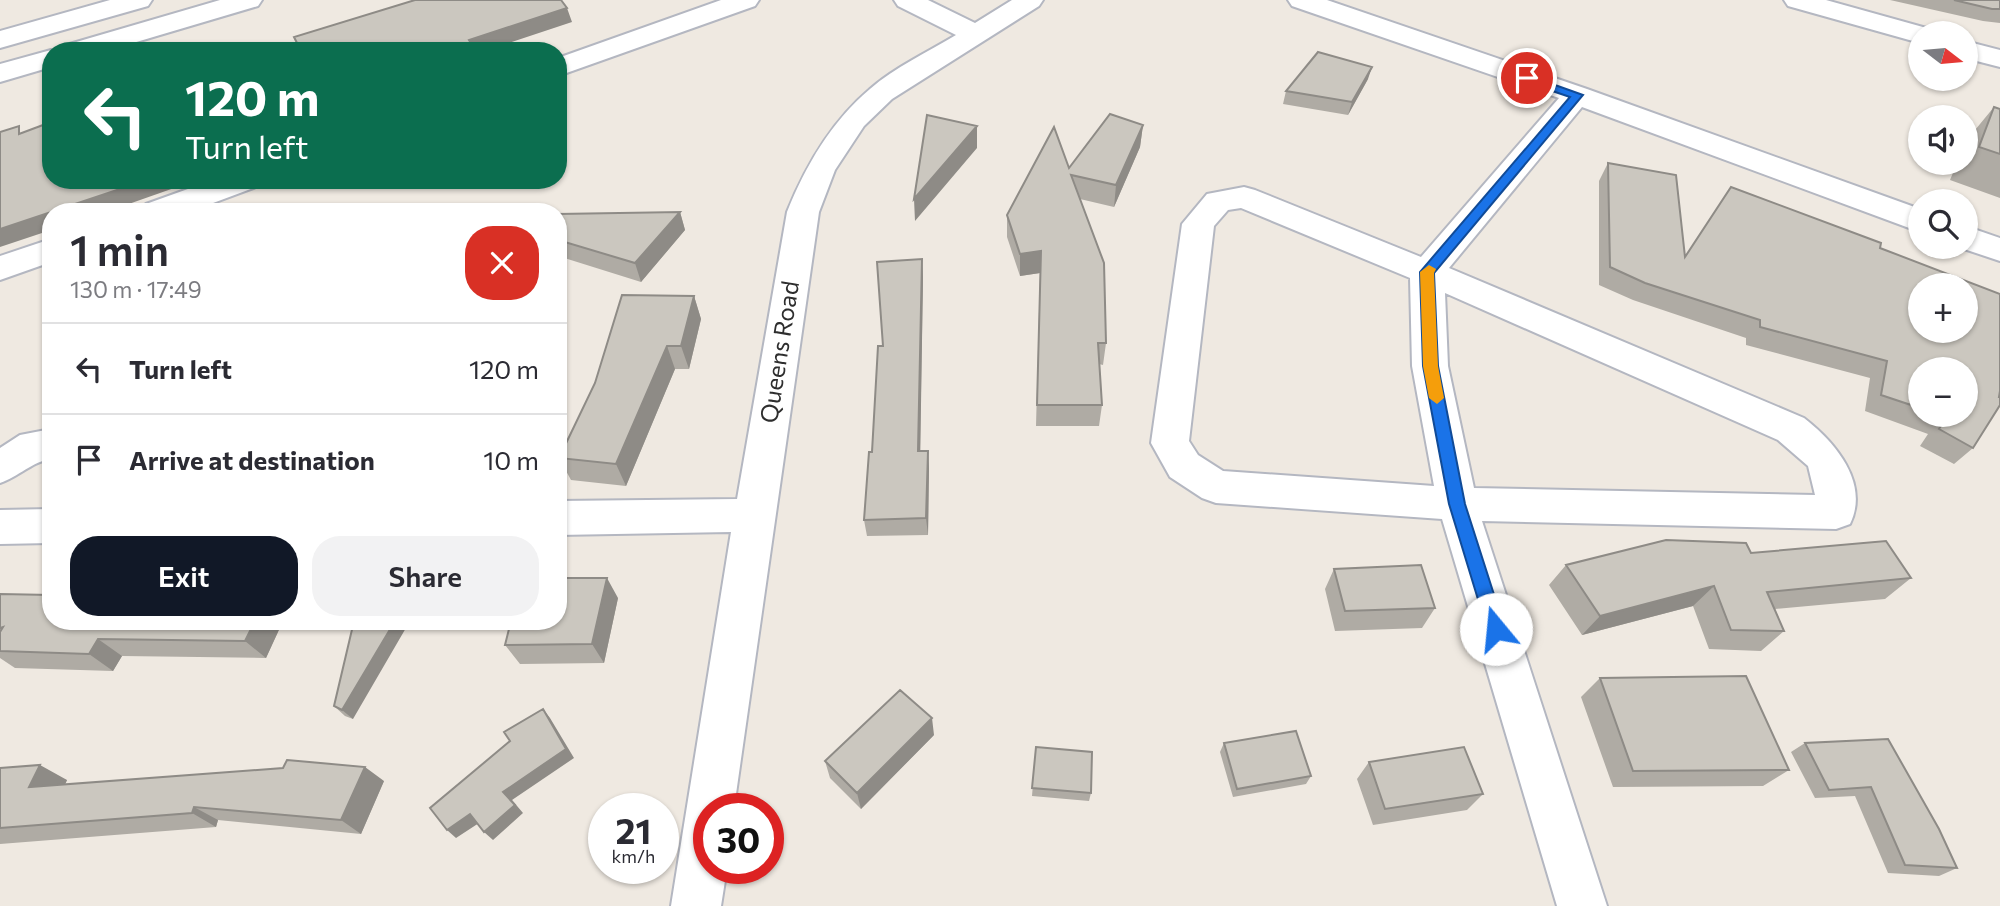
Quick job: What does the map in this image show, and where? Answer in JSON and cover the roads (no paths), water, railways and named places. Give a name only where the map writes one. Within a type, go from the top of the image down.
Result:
[{"type":"street","points":[[0,40],[139,0]]},
{"type":"street","points":[[106,42],[248,0]]},
{"type":"street","points":[[567,65],[746,0]]},
{"type":"street","points":[[907,0],[978,35]]},
{"type":"street","name":"Queens Road","points":[[712,793],[803,212],[820,169],[854,120],[882,93],[1030,0]]},
{"type":"street","points":[[1301,0],[1577,95],[1908,217]]},
{"type":"street","points":[[1797,0],[1908,32]]},
{"type":"street","points":[[1978,52],[2000,58]]},
{"type":"street","points":[[0,73],[42,61]]},
{"type":"street","points":[[1577,95],[1427,272],[1430,366],[1457,504],[1582,906]]},
{"type":"street","points":[[182,203],[220,189]]},
{"type":"street","points":[[1244,197],[1427,272],[1791,429],[1818,450],[1834,477],[1836,512],[1457,504],[1216,487],[1184,466],[1170,443],[1198,224],[1219,201],[1244,197]]},
{"type":"street","points":[[1978,242],[2000,250]]},
{"type":"street","points":[[0,268],[42,253]]},
{"type":"street","points":[[0,467],[34,446],[42,445]]},
{"type":"street","points":[[567,518],[754,515]]},
{"type":"street","points":[[0,527],[42,526]]},
{"type":"street","points":[[696,906],[699,884]]}]
